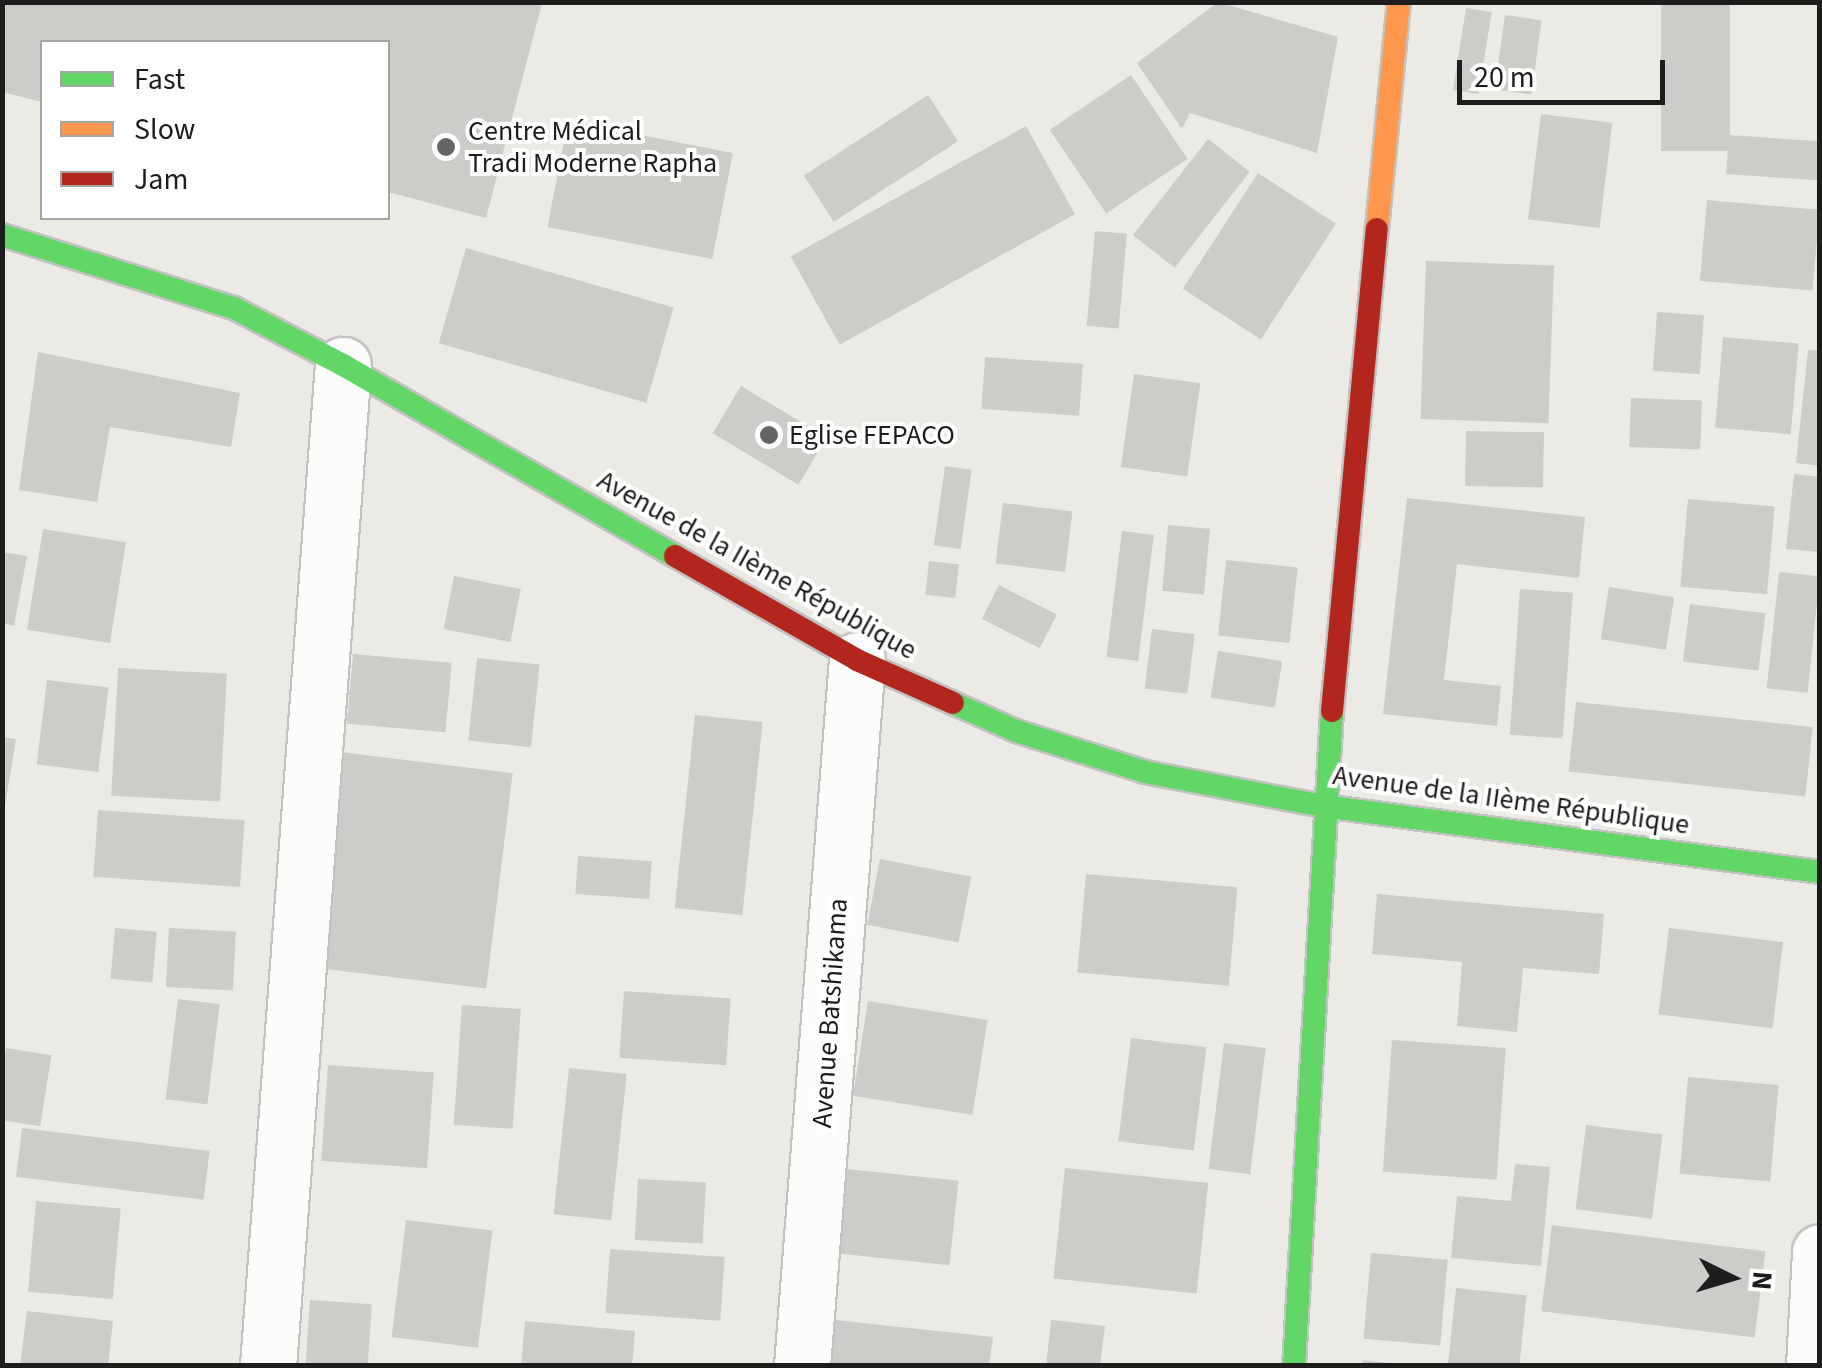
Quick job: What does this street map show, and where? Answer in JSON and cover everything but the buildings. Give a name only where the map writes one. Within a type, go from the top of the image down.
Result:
[{"type":"street","points":[[1294,1366],[1323,806],[1399,2]]},
{"type":"street","name":"Avenue de la IIème République","points":[[2,236],[236,309],[343,365],[858,660],[1016,730],[1146,772],[1323,806],[1820,872]]},
{"type":"street","points":[[268,1366],[343,365]]},
{"type":"street","name":"Avenue Batshikama","points":[[802,1366],[858,660]]},
{"type":"street","points":[[1814,1366],[1820,1252]]},
{"type":"traffic: fast","points":[[2,235],[236,309],[343,365],[675,556]]},
{"type":"traffic: fast","points":[[953,703],[1016,731],[1145,772],[1323,806],[1820,872]]},
{"type":"traffic: fast","points":[[1294,1366],[1332,711]]},
{"type":"traffic: slow","points":[[1377,229],[1399,2]]},
{"type":"traffic: jam","points":[[1332,711],[1377,229]]},
{"type":"traffic: jam","points":[[675,556],[857,660],[953,703]]},
{"type":"place","name":"Centre Médical Tradi Moderne Rapha","points":[[446,147]]},
{"type":"place","name":"Eglise FEPACO","points":[[769,435]]}]
